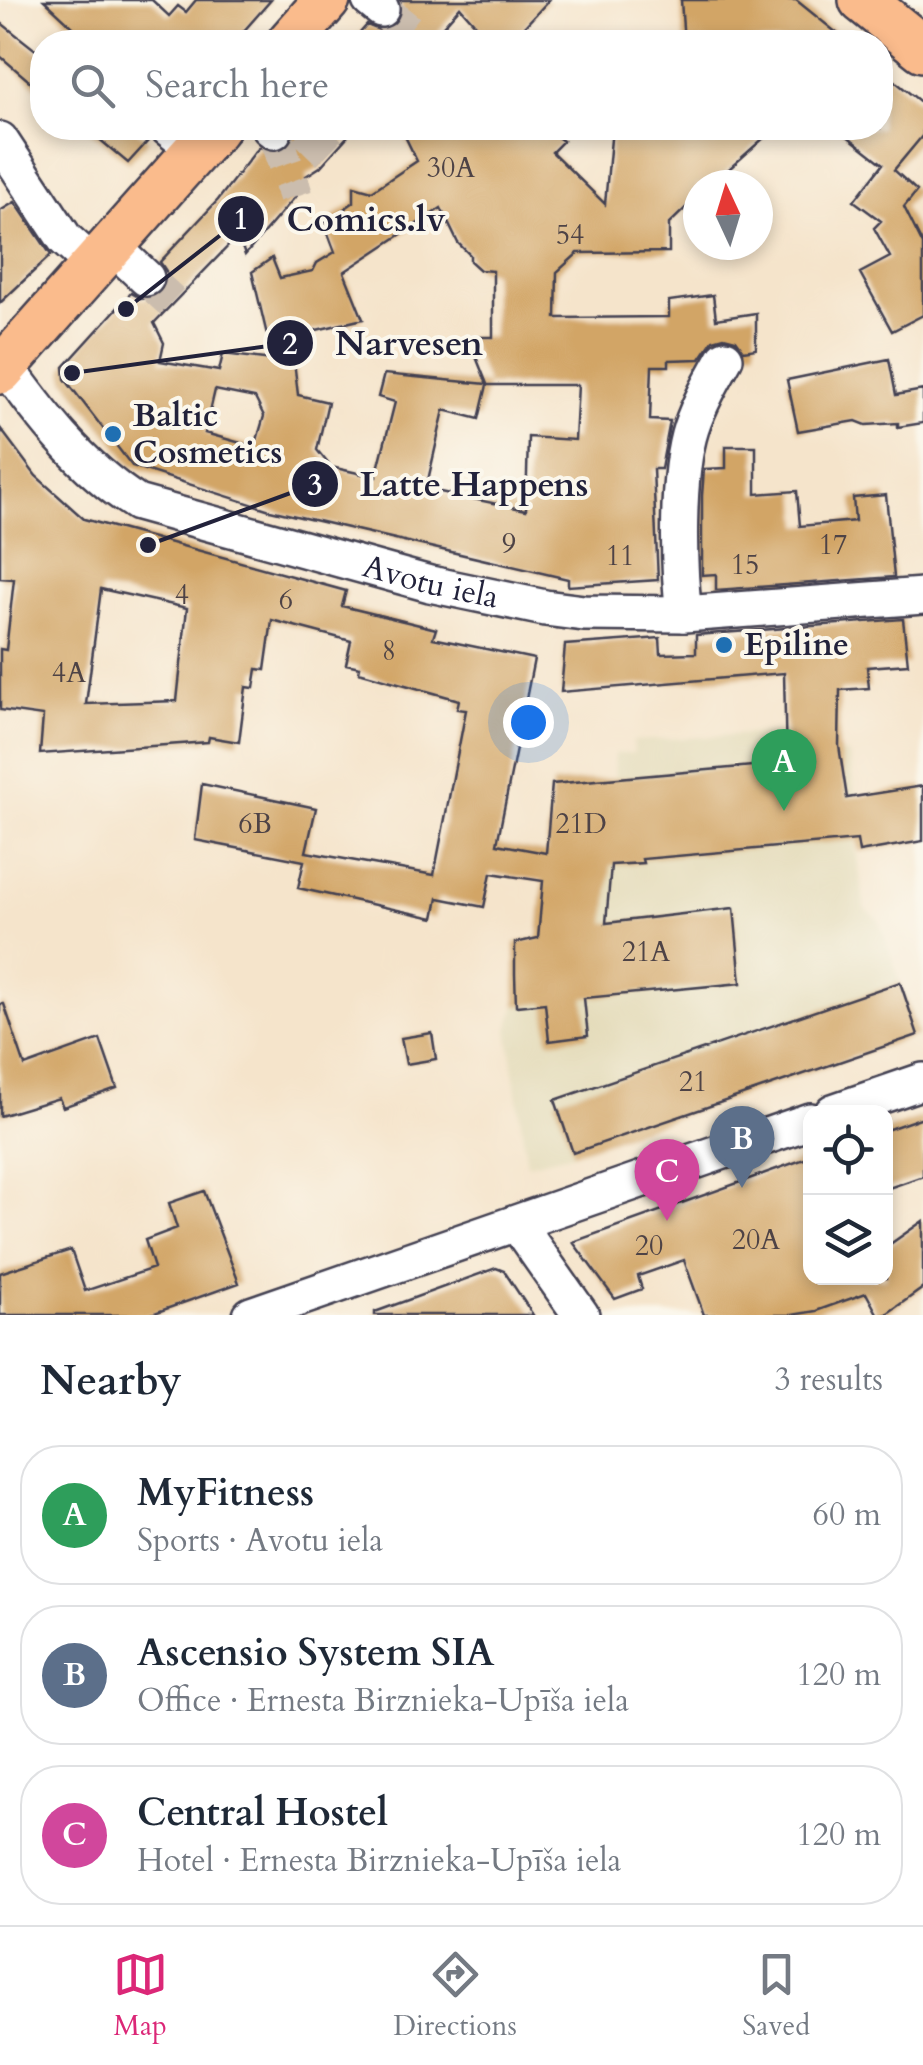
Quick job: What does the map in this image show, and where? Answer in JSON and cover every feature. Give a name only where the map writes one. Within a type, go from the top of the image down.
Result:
[{"type":"main road","points":[[301,30],[327,0]]},
{"type":"main road","points":[[862,0],[923,49]]},
{"type":"main road","points":[[2,365],[104,256],[189,140]]},
{"type":"street","points":[[0,140],[64,239],[146,278]]},
{"type":"street","points":[[684,614],[680,577],[683,482],[690,432],[724,358]]},
{"type":"street","name":"Avotu iela","points":[[2,365],[34,408],[96,474],[137,503],[463,592],[584,613],[684,614],[923,596]]},
{"type":"street","points":[[853,1105],[923,1080]]},
{"type":"street","points":[[251,1315],[803,1123]]},
{"type":"street","points":[[517,1224],[580,1315]]},
{"type":"shaded area","points":[[839,729],[839,753],[849,754],[855,797],[852,821],[865,909],[879,920],[918,1035],[573,1153],[527,1164],[508,1029],[516,1006],[515,943],[538,938],[552,784],[615,778],[614,754],[634,753],[633,741]]},
{"type":"building","points":[[44,0],[152,0],[169,16],[178,6],[186,12],[196,0],[271,0],[245,30],[76,30]]},
{"type":"building","points":[[400,0],[549,0],[521,30],[480,30],[460,7],[440,30],[379,30],[397,23],[402,11]]},
{"type":"building","points":[[681,0],[796,0],[833,30],[683,30]]},
{"type":"building","points":[[0,22],[30,46],[30,82],[0,56]]},
{"type":"building","points":[[893,80],[923,104],[923,135],[894,170],[917,191],[904,207],[923,245],[923,315],[892,331],[860,273],[890,257],[874,228],[881,221],[854,201],[883,164],[852,140],[893,140]]},
{"type":"building","points":[[100,140],[149,140],[128,163]]},
{"type":"building","points":[[292,140],[344,140],[320,167],[306,176],[308,182],[245,255],[238,236],[154,323],[164,343],[160,361],[219,371],[223,354],[273,360],[252,272],[272,258],[280,278],[313,271],[317,263],[335,252],[324,223],[354,202],[354,186],[372,191],[417,161],[407,140],[562,140],[552,152],[605,204],[611,140],[762,140],[728,170],[683,170],[683,210],[669,224],[669,252],[578,253],[557,272],[556,318],[669,317],[669,301],[713,295],[716,319],[756,313],[756,349],[744,351],[736,340],[724,337],[713,340],[700,359],[669,360],[669,366],[652,366],[650,420],[670,421],[661,469],[653,469],[658,580],[568,586],[568,579],[270,510],[132,466],[65,379],[64,367],[131,293],[142,299],[161,293],[167,282],[160,262],[218,200],[260,147],[270,152],[283,150]],"holes":[[[441,208],[458,243],[470,255],[470,261],[480,270],[493,271],[493,337],[468,337],[487,384],[384,374],[378,397],[395,402],[376,477],[331,467],[317,450],[328,402],[298,395],[291,336],[363,319],[344,272]],[[487,385],[578,385],[575,440],[528,437],[526,510],[426,489],[444,410],[479,419]],[[215,390],[255,398],[264,416],[255,447],[205,433]]]},
{"type":"building","points":[[15,202],[51,255],[0,303],[0,211]]},
{"type":"building","points":[[889,359],[896,395],[923,390],[923,423],[898,427],[898,423],[866,425],[856,421],[798,431],[787,380]]},
{"type":"building","points":[[0,428],[36,476],[84,519],[346,591],[342,606],[436,629],[433,638],[534,659],[497,844],[546,853],[552,784],[786,763],[784,673],[561,692],[565,645],[660,638],[661,654],[696,653],[696,635],[903,619],[908,664],[867,667],[869,688],[840,690],[839,746],[847,798],[923,786],[923,841],[859,852],[857,840],[611,865],[606,923],[734,908],[741,983],[584,998],[588,1036],[549,1041],[545,1003],[516,1006],[515,943],[538,938],[543,881],[491,873],[484,907],[438,898],[434,918],[298,888],[304,861],[195,840],[202,784],[316,808],[306,852],[434,875],[466,710],[457,709],[459,700],[359,672],[360,667],[346,664],[351,641],[272,620],[265,670],[257,669],[254,688],[246,687],[239,742],[209,737],[208,742],[40,754],[43,716],[0,710],[0,649],[6,650],[14,579],[0,578]],"holes":[[[101,589],[187,608],[177,701],[86,704]]]},
{"type":"building","points":[[726,446],[756,446],[756,494],[797,491],[800,526],[855,521],[853,498],[886,495],[894,577],[716,590],[716,574],[702,575],[702,496],[704,469],[726,468]]},
{"type":"building","points":[[900,982],[918,1035],[573,1153],[555,1100]]},
{"type":"building","points":[[0,1004],[4,1004],[25,1066],[100,1039],[117,1088],[63,1107],[59,1098],[0,1116]]},
{"type":"building","points":[[432,1033],[436,1059],[406,1064],[401,1038]]},
{"type":"building","points":[[923,1117],[923,1176],[893,1187],[893,1128]]},
{"type":"building","points":[[803,1160],[803,1285],[893,1285],[893,1242],[923,1221],[923,1288],[885,1315],[878,1315],[866,1293],[816,1311],[792,1315],[704,1315],[684,1260],[638,1276],[642,1289],[615,1299],[573,1242]]},
{"type":"building","points":[[204,1191],[239,1283],[149,1315],[0,1315],[0,1273],[71,1250],[85,1291],[154,1268],[145,1240],[177,1228],[169,1203]]},
{"type":"building","points":[[496,1268],[504,1271],[533,1315],[375,1315],[375,1312]]},
{"type":"tunnel","points":[[381,9],[407,30]]},
{"type":"tunnel","points":[[277,140],[296,196]]},
{"type":"tunnel","points":[[316,140],[331,154]]},
{"type":"tunnel","points":[[146,278],[172,302]]},
{"type":"place","name":"Comics.lv","points":[[126,309]]},
{"type":"place","name":"Narvesen","points":[[72,373]]},
{"type":"place","name":"Baltic Cosmetics","points":[[113,434]]},
{"type":"place","name":"Latte Happens","points":[[148,545]]},
{"type":"place","name":"Epiline","points":[[724,645]]},
{"type":"place","name":"MyFitness","points":[[784,811]]},
{"type":"place","name":"Ascensio System SIA","points":[[742,1188]]},
{"type":"place","name":"Central Hostel","points":[[667,1221]]}]
